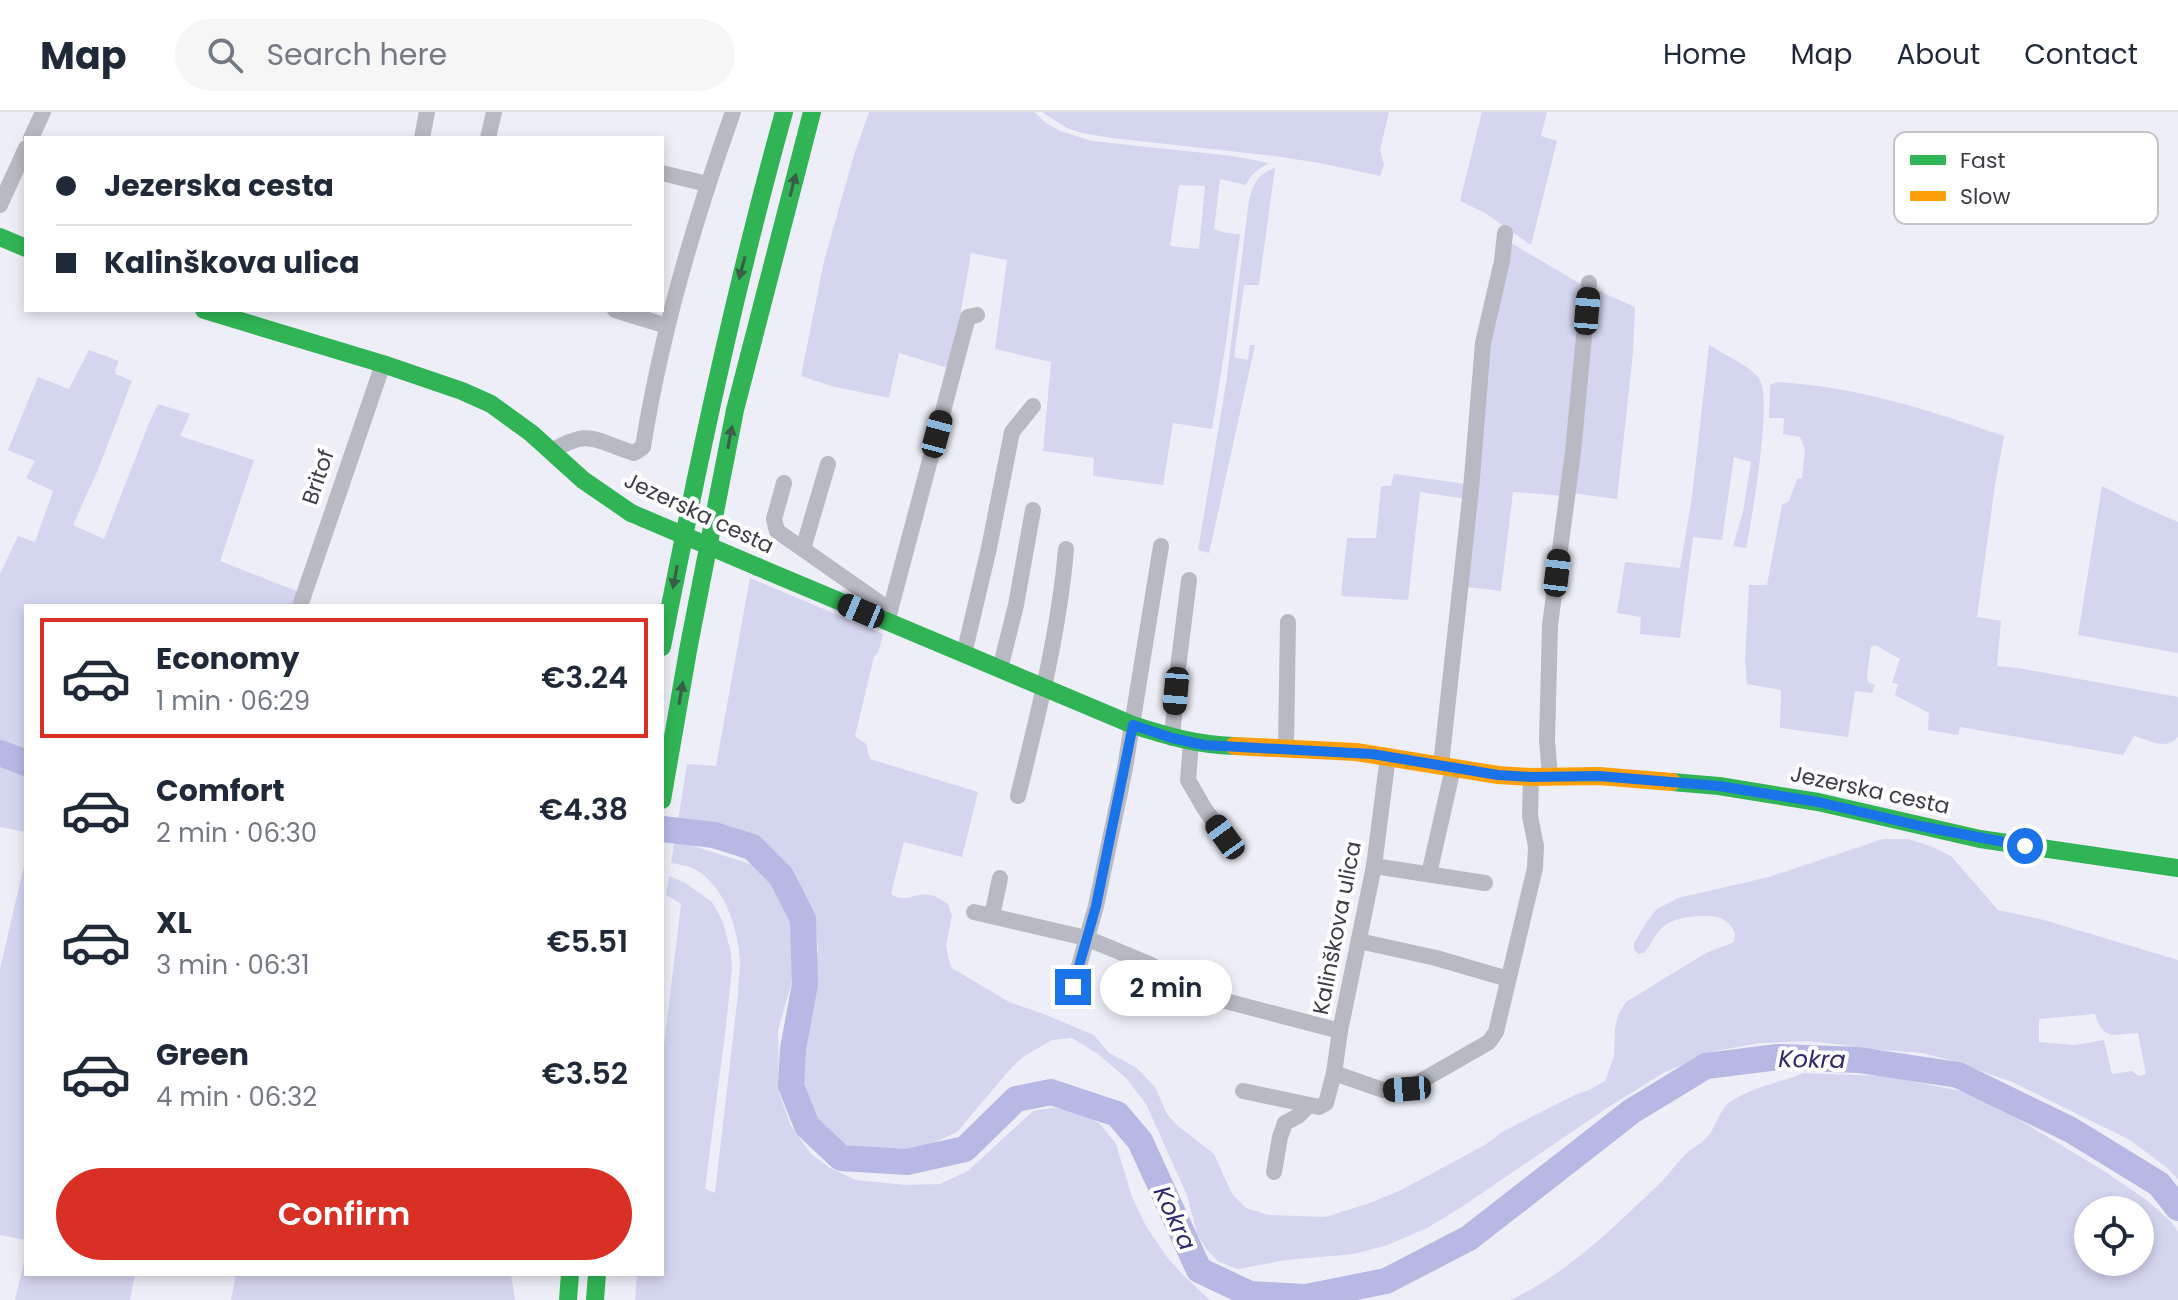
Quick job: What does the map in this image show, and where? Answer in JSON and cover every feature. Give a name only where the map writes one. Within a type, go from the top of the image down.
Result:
[{"type":"main road","points":[[664,636],[733,304],[784,112]]},
{"type":"main road","points":[[664,788],[735,410],[812,112]]},
{"type":"main road","points":[[0,237],[24,247]]},
{"type":"main road","points":[[211,312],[383,364]]},
{"type":"main road","name":"Jezerska cesta","points":[[383,364],[491,404],[594,488],[631,513],[758,567],[889,616],[964,654],[1133,725],[1172,738],[1225,747],[1388,756],[1498,775],[1643,778],[1744,789],[1818,802],[1980,839],[2178,868]]},
{"type":"main road","points":[[568,1300],[570,1276]]},
{"type":"main road","points":[[595,1300],[597,1276]]},
{"type":"street","points":[[32,136],[43,112]]},
{"type":"street","points":[[422,136],[427,112]]},
{"type":"street","points":[[488,136],[494,112]]},
{"type":"street","points":[[552,451],[571,439],[586,437],[634,453],[643,447],[667,326],[707,184],[733,112]]},
{"type":"street","points":[[0,205],[24,152]]},
{"type":"street","points":[[664,173],[707,184]]},
{"type":"street","points":[[1429,874],[1447,767],[1483,343],[1502,261],[1505,233]]},
{"type":"street","points":[[1334,1073],[1383,1090],[1407,1089],[1489,1042],[1496,1032],[1535,868],[1536,846],[1530,816],[1547,740],[1550,625],[1568,494],[1589,283]]},
{"type":"street","points":[[622,312],[667,326]]},
{"type":"street","points":[[784,483],[774,519],[777,531],[889,616],[968,317],[977,315]]},
{"type":"street","name":"Britof","points":[[301,604],[383,364]]},
{"type":"street","points":[[964,654],[1012,432],[1033,406]]},
{"type":"street","name":"Jezerska cesta","points":[[803,549],[828,464]]},
{"type":"street","points":[[1000,669],[1019,591],[1033,510]]},
{"type":"street","points":[[1073,987],[1096,906],[1133,725],[1161,546]]},
{"type":"street","points":[[1018,796],[1062,593],[1066,549]]},
{"type":"street","points":[[1172,738],[1189,580]]},
{"type":"street","points":[[1286,748],[1288,622]]},
{"type":"street","points":[[1191,743],[1188,780],[1225,837]]},
{"type":"street","name":"Kalinškova ulica","points":[[974,912],[1086,938],[1149,964],[1218,999],[1340,1031],[1374,866],[1388,756]]},
{"type":"street","points":[[1374,866],[1485,883]]},
{"type":"street","points":[[992,916],[1000,878]]},
{"type":"street","points":[[1359,941],[1436,958],[1508,979]]},
{"type":"street","points":[[1243,1091],[1319,1107],[1326,1103],[1340,1031]]},
{"type":"street","points":[[1274,1172],[1285,1123],[1309,1105]]},
{"type":"shaded area","points":[[869,112],[1034,112],[1060,131],[1092,141],[1269,163],[1252,175],[1246,185],[1220,179],[1214,229],[1240,234],[1212,429],[1173,423],[1163,485],[1093,476],[1094,458],[1043,451],[1051,362],[995,349],[1007,260],[971,253],[951,369],[899,353],[889,398],[831,386],[801,376],[824,261]],"holes":[[[1179,185],[1205,186],[1199,249],[1170,246]]]},
{"type":"shaded area","points":[[1042,112],[1389,112],[1380,150],[1384,165],[1380,176],[1274,156],[1082,133],[1067,128]]},
{"type":"shaded area","points":[[1482,112],[1547,112],[1541,136],[1557,141],[1531,245],[1485,213],[1460,201]]},
{"type":"shaded area","points":[[1275,168],[1259,285],[1244,285],[1234,357],[1248,360],[1250,345],[1255,345],[1209,553],[1198,550],[1226,384],[1249,200],[1258,180],[1265,172]]},
{"type":"shaded area","points":[[1511,243],[1584,286],[1564,496],[1513,492],[1501,591],[1467,587],[1484,372]]},
{"type":"shaded area","points":[[1592,288],[1635,307],[1617,499],[1571,493]]},
{"type":"shaded area","points":[[1709,345],[1757,375],[1763,392],[1760,461],[1746,548],[1733,546],[1743,512],[1751,462],[1734,457],[1722,540],[1693,537],[1680,638],[1640,634],[1641,617],[1617,613],[1625,562],[1680,568],[1692,497]]},
{"type":"shaded area","points":[[89,350],[119,361],[116,374],[132,381],[73,525],[104,539],[158,404],[190,414],[180,436],[254,460],[220,561],[299,592],[296,604],[24,604],[24,749],[0,741],[0,574],[18,536],[35,542],[53,491],[26,478],[35,461],[8,450],[38,377],[69,389]]},
{"type":"shaded area","points":[[1778,382],[1865,394],[2004,436],[1977,617],[2001,621],[1997,666],[2178,697],[2178,737],[2163,744],[2134,736],[2123,755],[1960,727],[1958,735],[1928,730],[1929,713],[1895,695],[1898,684],[1892,683],[1900,659],[1875,645],[1871,647],[1867,674],[1868,682],[1875,685],[1872,693],[1855,691],[1848,737],[1780,728],[1781,690],[1747,684],[1745,660],[1749,585],[1767,585],[1782,505],[1789,501],[1797,479],[1802,478],[1805,449],[1800,437],[1783,434],[1784,418],[1769,418],[1770,385]]},
{"type":"shaded area","points":[[1394,474],[1467,484],[1466,499],[1420,492],[1408,600],[1341,596],[1347,538],[1376,538],[1381,486],[1391,486]]},
{"type":"shaded area","points":[[2102,486],[2178,522],[2178,653],[2078,635]]},
{"type":"shaded area","points":[[750,578],[883,634],[874,657],[855,736],[866,744],[870,759],[978,792],[962,857],[904,842],[891,894],[901,898],[930,895],[948,904],[952,916],[946,945],[952,968],[1009,1002],[1094,1035],[1109,1053],[1137,1068],[1155,1087],[1167,1114],[1214,1154],[1232,1194],[1246,1208],[1269,1215],[1325,1217],[1367,1204],[1399,1191],[1485,1145],[1502,1132],[1605,1081],[1614,1056],[1615,1028],[1626,1002],[1706,953],[1734,942],[1735,933],[1727,922],[1714,917],[1696,916],[1664,926],[1645,952],[1639,954],[1634,950],[1634,943],[1657,909],[1678,898],[1769,877],[1883,839],[1908,839],[1951,856],[1998,910],[2044,920],[2178,960],[2178,1179],[2130,1140],[2012,1082],[1953,1061],[1922,1053],[1807,1041],[1760,1043],[1715,1051],[1663,1073],[1460,1208],[1427,1228],[1388,1245],[1354,1254],[1286,1260],[1238,1269],[1219,1262],[1197,1234],[1187,1195],[1146,1104],[1126,1078],[1098,1054],[1072,1038],[1052,1040],[1023,1057],[957,1132],[918,1150],[846,1145],[826,1135],[809,1107],[804,1090],[805,1007],[818,950],[815,920],[800,885],[786,863],[757,840],[728,826],[678,821],[687,764],[716,766]],"holes":[[[2095,1014],[2106,1033],[2138,1033],[2146,1074],[2139,1076],[2132,1071],[2112,1074],[2104,1040],[2075,1045],[2039,1042],[2039,1019]]]},
{"type":"shaded area","points":[[0,765],[24,774],[24,832],[0,827]]},
{"type":"shaded area","points":[[675,840],[753,865],[775,884],[787,908],[796,938],[795,971],[778,1030],[779,1093],[791,1126],[811,1154],[830,1168],[856,1180],[906,1185],[940,1184],[968,1171],[1033,1111],[1052,1108],[1082,1110],[1101,1125],[1116,1144],[1132,1197],[1146,1226],[1167,1257],[1210,1300],[635,1300],[637,1276],[664,1276],[664,1045],[681,904],[666,895],[669,876],[684,882],[712,902],[723,922],[731,953],[726,1026],[705,1189],[715,1193],[738,994],[739,950],[727,908],[712,883],[702,874],[690,867],[671,863]]},
{"type":"shaded area","points":[[24,866],[24,1240],[0,1235],[0,969]]},
{"type":"shaded area","points":[[1803,1073],[1887,1076],[1970,1093],[1993,1104],[2141,1196],[2074,1196],[2074,1276],[2154,1276],[2154,1206],[2178,1232],[2178,1300],[1510,1300],[1551,1277],[1607,1233],[1707,1137],[1730,1102],[1756,1089]]},
{"type":"shaded area","points":[[24,1262],[24,1276],[135,1276],[130,1300],[15,1300]]},
{"type":"shaded area","points":[[236,1276],[511,1276],[515,1300],[231,1300]]},
{"type":"waterway","name":"Kokra","points":[[0,753],[24,762]]},
{"type":"waterway","name":"Kokra","points":[[664,829],[714,835],[752,847],[781,876],[803,919],[805,984],[793,1049],[791,1086],[807,1126],[841,1158],[907,1162],[965,1149],[1016,1099],[1051,1092],[1117,1114],[1140,1141],[1199,1270],[1250,1294],[1306,1297],[1386,1281],[1469,1238],[1632,1111],[1706,1066],[1778,1057],[1859,1060],[1958,1075],[2071,1130],[2159,1184],[2178,1208]]},
{"type":"traffic: fast","points":[[664,637],[718,378],[784,112]]},
{"type":"traffic: fast","points":[[664,789],[735,410],[812,112]]},
{"type":"traffic: fast","points":[[0,237],[24,247]]},
{"type":"traffic: fast","points":[[211,312],[383,364],[491,404],[531,433],[583,480],[631,513]]},
{"type":"traffic: fast","points":[[631,513],[758,567]]},
{"type":"traffic: fast","points":[[758,567],[1133,725],[1183,739],[1234,746]]},
{"type":"traffic: fast","points":[[1672,782],[1719,786],[1818,802],[1980,839],[2178,868]]},
{"type":"traffic: fast","points":[[568,1300],[570,1276]]},
{"type":"traffic: fast","points":[[595,1300],[597,1276]]},
{"type":"traffic: slow","points":[[1234,746],[1356,752],[1498,775],[1599,776],[1672,782]]},
{"type":"route","points":[[1073,987],[1096,906],[1133,725],[1204,745],[1372,754],[1498,775],[1599,776],[1719,786],[1818,802],[1898,822],[2025,846]]}]
